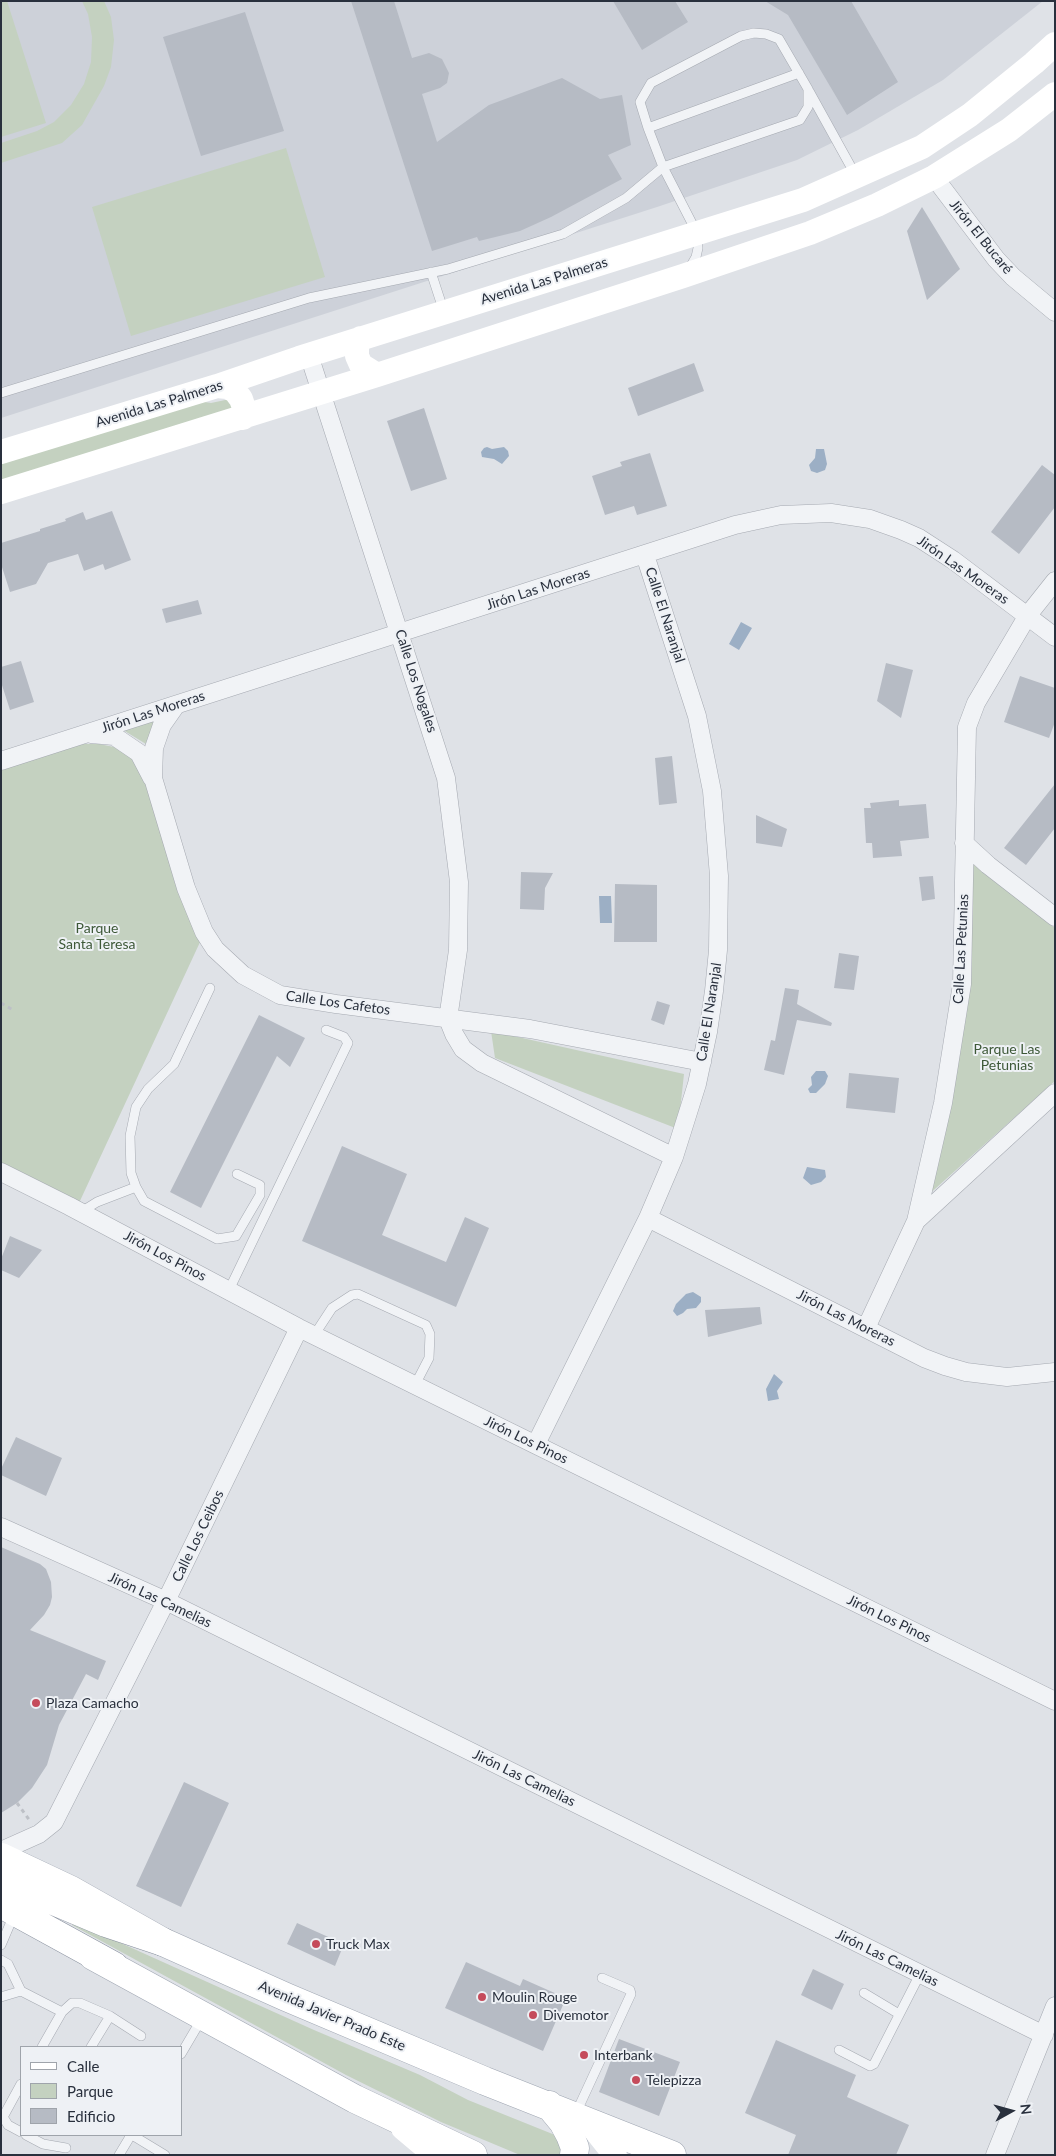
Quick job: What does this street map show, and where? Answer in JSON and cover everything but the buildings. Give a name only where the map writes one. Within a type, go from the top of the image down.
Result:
[{"type":"main road","name":"Avenida Las Palmeras","points":[[1,452],[217,386],[361,338],[802,200],[922,147],[970,115],[1034,64],[1055,44]]},
{"type":"main road","points":[[1,492],[244,418],[810,233],[877,206],[934,177],[1009,130],[1055,94]]},
{"type":"main road","points":[[361,338],[357,347],[357,356],[361,365],[378,375]]},
{"type":"main road","points":[[217,386],[227,387],[236,391],[242,399],[244,418]]},
{"type":"main road","name":"Avenida Javier Prado Este","points":[[1,1857],[71,1890],[163,1942],[352,2026],[672,2155]]},
{"type":"main road","points":[[1,1879],[106,1923],[163,1942]]},
{"type":"main road","points":[[5,1911],[114,1966],[388,2116],[473,2155]]},
{"type":"main road","points":[[549,2105],[563,2122],[570,2135],[575,2148],[574,2155]]},
{"type":"main road","points":[[388,2116],[435,2155]]},
{"type":"main road","points":[[581,2118],[599,2133],[615,2155]]},
{"type":"street","name":"Jirón El Bucaré","points":[[934,177],[996,259],[1055,312]]},
{"type":"street","name":"Calle Los Nogales","points":[[309,355],[446,778],[459,882],[458,950],[448,1019]]},
{"type":"street","name":"Jirón Las Moreras","points":[[1,761],[735,526],[781,514],[831,513],[857,516],[882,522],[919,538],[953,560],[1055,637]]},
{"type":"street","name":"Calle El Naranjal","points":[[536,1444],[648,1218],[674,1157],[692,1105],[713,1000],[718,950],[719,876],[711,782],[697,716],[645,555]]},
{"type":"street","name":"Calle Las Petunias","points":[[866,1328],[916,1221],[943,1103],[962,984],[965,907],[964,843],[967,727],[976,703],[1028,615],[1055,581]]},
{"type":"street","name":"Calle Los Cafetos","points":[[153,778],[154,748],[162,725],[176,705]]},
{"type":"street","name":"Calle Los Cafetos","points":[[86,733],[114,736],[139,753],[153,778],[186,888],[204,932],[215,949],[244,975],[280,995],[530,1029],[702,1062]]},
{"type":"street","points":[[964,843],[988,865],[1055,917]]},
{"type":"street","points":[[448,1019],[463,1049],[482,1063],[674,1157]]},
{"type":"street","points":[[916,1221],[1055,1093]]},
{"type":"street","name":"Jirón Los Pinos","points":[[1,1172],[307,1331],[1055,1701]]},
{"type":"street","name":"Jirón Las Moreras","points":[[648,1218],[924,1358],[966,1372],[1007,1377],[1055,1372]]},
{"type":"street","name":"Calle Los Ceibos","points":[[1,1851],[39,1834],[54,1822],[166,1601],[307,1331]]},
{"type":"street","name":"Jirón Las Camelias","points":[[1,1527],[166,1601],[1044,2035]]},
{"type":"street","points":[[995,2155],[1055,2006]]},
{"type":"lane","points":[[683,276],[696,257],[698,248],[697,233],[663,167],[640,102],[651,83],[741,36],[754,33],[766,34],[779,39],[856,176]]},
{"type":"lane","points":[[648,128],[799,73]]},
{"type":"lane","points":[[1,393],[309,298],[448,269],[564,234],[626,198],[663,167],[800,120],[808,107],[808,89]]},
{"type":"lane","points":[[432,272],[444,312]]},
{"type":"lane","points":[[210,988],[174,1064],[148,1089],[136,1107],[130,1136],[132,1173],[136,1187],[144,1201],[217,1239],[236,1236],[260,1195],[260,1185],[238,1174]]},
{"type":"lane","points":[[229,1290],[348,1043],[344,1037],[326,1030]]},
{"type":"lane","points":[[81,1212],[97,1202],[136,1187]]},
{"type":"lane","points":[[307,1331],[332,1308],[352,1295],[358,1294],[426,1325],[430,1334],[428,1358],[415,1384]]},
{"type":"lane","points":[[1,1945],[5,1911]]},
{"type":"lane","points":[[1,1960],[8,1964],[21,1991],[62,2012]]},
{"type":"lane","points":[[839,2050],[870,2066],[874,2064],[920,1974]]},
{"type":"lane","points":[[581,2118],[631,1994],[630,1990],[602,1978]]},
{"type":"lane","points":[[1,1997],[21,1991]]},
{"type":"lane","points":[[864,1993],[899,2014]]},
{"type":"lane","points":[[43,2046],[62,2012],[72,2003],[80,2004],[110,2016],[141,2036]]},
{"type":"lane","points":[[182,2052],[204,2015]]},
{"type":"lane","points":[[92,2046],[110,2016]]},
{"type":"lane","points":[[20,2086],[3,2117],[8,2125],[20,2131]]},
{"type":"lane","points":[[32,2136],[43,2144],[66,2148]]},
{"type":"lane","points":[[119,2155],[130,2136]]},
{"type":"lane","points":[[133,2136],[165,2155]]},
{"type":"path","points":[[1,1003],[13,1010]]},
{"type":"shaded area","points":[[1,1],[1043,1],[943,80],[858,130],[797,160],[657,207],[1,418]]},
{"type":"green space","points":[[1,1],[7,1],[46,123],[1,137]]},
{"type":"green space","points":[[82,1],[104,1],[111,17],[114,40],[111,67],[104,86],[82,125],[62,143],[1,163],[1,143],[37,131],[54,122],[71,105],[84,84],[91,62],[92,37],[88,14]]},
{"type":"green space","points":[[286,148],[325,277],[131,336],[92,207]]},
{"type":"green space","points":[[230,399],[236,407],[1,484],[1,464],[198,401],[211,403]]},
{"type":"green space","points":[[156,720],[146,744],[123,730]]},
{"type":"green space","name":"Parque Santa Teresa","points":[[71,744],[99,744],[114,747],[132,758],[147,780],[201,940],[79,1203],[1,1165],[1,767]]},
{"type":"green space","name":"Parque Las Petunias","points":[[973,864],[1055,928],[1055,1081],[926,1197],[969,984]]},
{"type":"green space","points":[[491,1031],[684,1074],[678,1129],[495,1058]]},
{"type":"green space","points":[[74,1922],[314,2030],[420,2075],[468,2100],[555,2135],[568,2155],[520,2155],[441,2122],[346,2075],[72,1925]]},
{"type":"water","points":[[487,447],[492,449],[504,447],[508,451],[509,456],[502,464],[494,459],[482,457],[481,452]]},
{"type":"water","points":[[816,449],[824,449],[827,464],[825,470],[817,473],[811,471],[809,465],[815,458]]},
{"type":"water","points":[[741,622],[752,628],[739,650],[729,644]]},
{"type":"water","points":[[599,896],[611,896],[612,923],[600,923]]},
{"type":"water","points":[[816,1071],[825,1071],[828,1076],[825,1084],[816,1093],[810,1093],[808,1089],[812,1085],[811,1077]]},
{"type":"water","points":[[807,1167],[825,1170],[826,1177],[821,1182],[811,1185],[803,1178]]},
{"type":"water","points":[[693,1292],[701,1297],[701,1302],[696,1308],[687,1309],[677,1316],[673,1311],[676,1304],[686,1294]]},
{"type":"water","points":[[774,1374],[783,1382],[777,1391],[779,1399],[768,1401],[766,1389]]},
{"type":"place","name":"Plaza Camacho","points":[[36,1703]]},
{"type":"place","name":"Truck Max","points":[[316,1944]]},
{"type":"place","name":"Moulin Rouge","points":[[482,1997]]},
{"type":"place","name":"Divemotor","points":[[533,2015]]},
{"type":"place","name":"Interbank","points":[[584,2055]]},
{"type":"place","name":"Telepizza","points":[[636,2080]]}]
